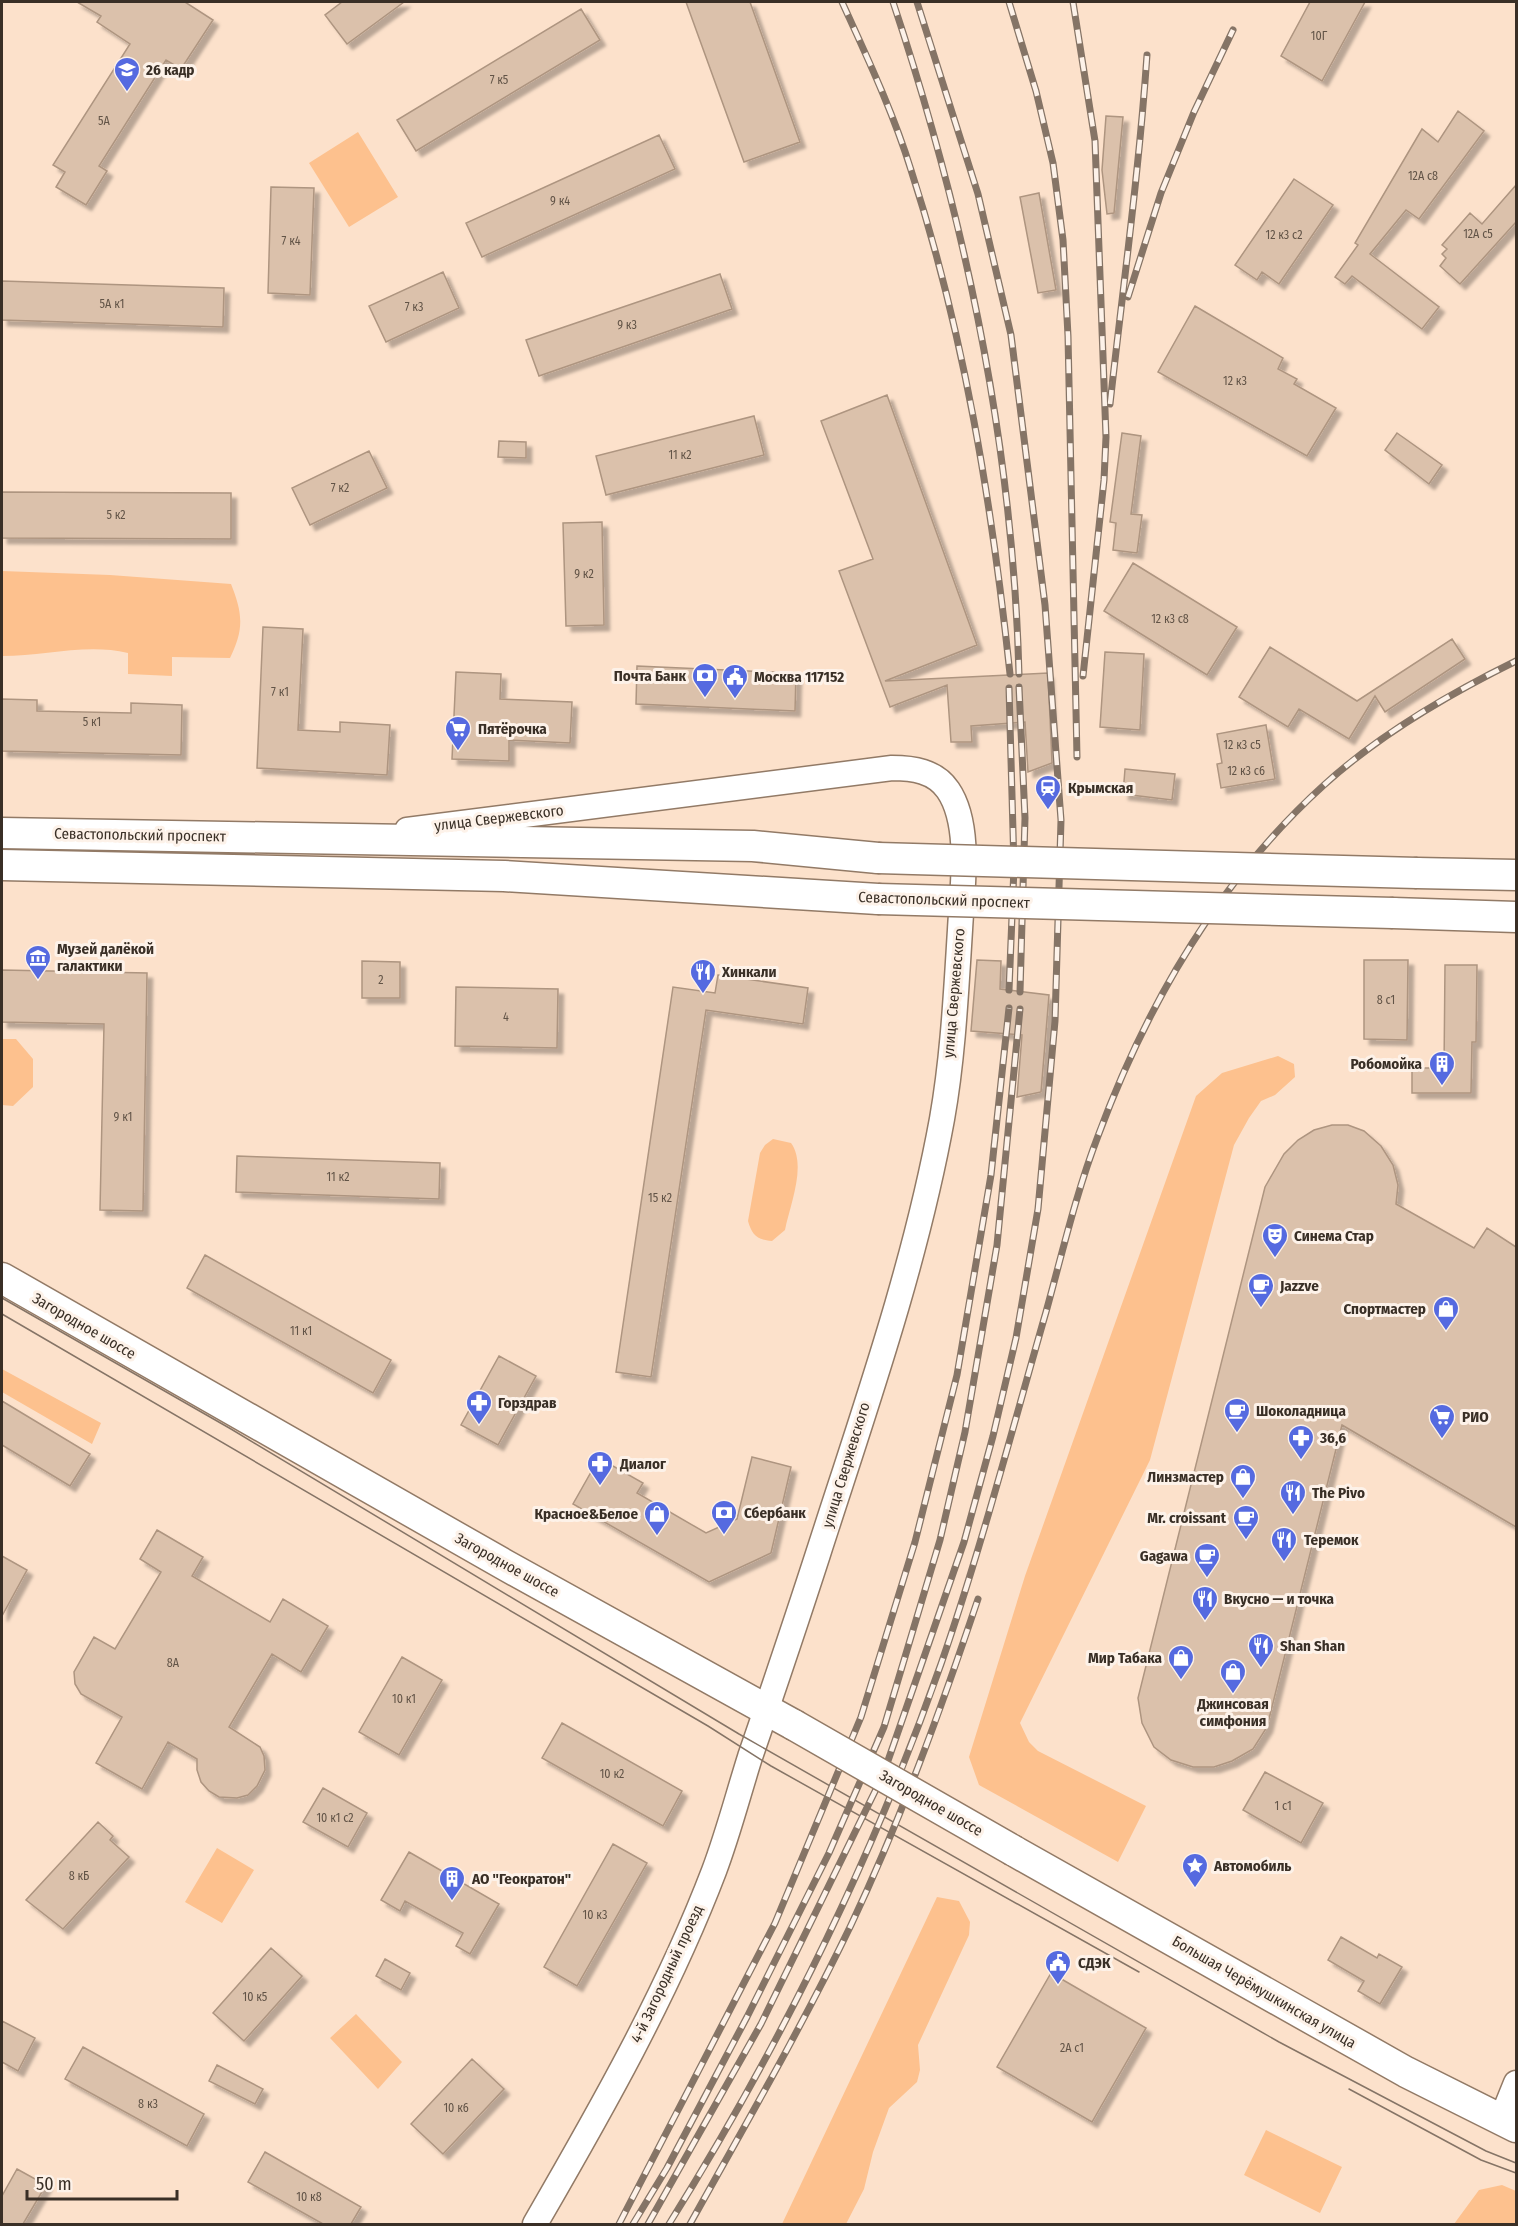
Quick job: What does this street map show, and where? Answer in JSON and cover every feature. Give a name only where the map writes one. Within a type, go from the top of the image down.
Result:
[{"type":"main road","name":"Севастопольский проспект","points":[[2,833],[753,846],[878,858],[1516,875]]},
{"type":"main road","name":"Севастопольский проспект","points":[[2,865],[504,876],[878,898],[1516,916]]},
{"type":"main road","name":"Загородное шоссе","points":[[2,1278],[505,1565],[768,1709],[1014,1851]]},
{"type":"main road","name":"Большая Черёмушкинская улица","points":[[1014,1851],[1406,2072],[1509,2124]]},
{"type":"street","name":"улица Свержевского","points":[[362,838],[892,768],[908,768],[935,777],[947,789],[955,804],[961,820],[964,864],[955,1005],[942,1116],[926,1196],[897,1303],[768,1709]]},
{"type":"street","points":[[279,837],[292,842],[297,855],[292,867],[279,872]]},
{"type":"street","points":[[362,838],[354,856],[359,869],[372,874]]},
{"type":"street","name":"4-й Загородный проезд","points":[[535,2224],[618,2080],[675,1958],[713,1873],[768,1709]]},
{"type":"street","points":[[1509,2124],[1516,2083]]},
{"type":"shaded area","points":[[358,132],[398,197],[349,227],[309,163]]},
{"type":"shaded area","points":[[2,571],[110,575],[231,584],[240,613],[240,630],[235,648],[230,658],[172,657],[172,676],[128,674],[128,653],[113,650],[97,649],[2,656]]},
{"type":"shaded area","points":[[2,1039],[16,1039],[33,1059],[33,1087],[13,1106],[2,1105]]},
{"type":"shaded area","points":[[1278,1056],[1294,1064],[1295,1077],[1275,1095],[1261,1101],[1234,1145],[1150,1460],[1020,1723],[1029,1742],[1038,1751],[1146,1806],[1118,1862],[979,1785],[969,1757],[1025,1576],[1196,1096],[1222,1073]]},
{"type":"shaded area","points":[[773,1139],[791,1143],[798,1162],[796,1185],[785,1230],[772,1241],[756,1236],[748,1221],[760,1153]]},
{"type":"shaded area","points":[[2,1369],[101,1423],[92,1444],[2,1392]]},
{"type":"shaded area","points":[[217,1848],[254,1870],[222,1923],[185,1902]]},
{"type":"shaded area","points":[[937,1897],[959,1901],[970,1922],[969,1935],[918,2045],[920,2070],[917,2082],[889,2108],[873,2152],[864,2189],[846,2224],[782,2224]]},
{"type":"shaded area","points":[[356,2014],[402,2062],[378,2089],[330,2038]]},
{"type":"shaded area","points":[[1266,2130],[1342,2167],[1320,2213],[1244,2175]]},
{"type":"shaded area","points":[[1502,2185],[1516,2191],[1516,2224],[1454,2224],[1479,2190]]},
{"type":"building","points":[[77,2],[185,2],[213,20],[181,69],[166,60],[99,166],[107,171],[86,205],[56,187],[65,172],[53,165],[130,44],[97,22],[101,16]]},
{"type":"building","points":[[342,2],[404,2],[347,44],[325,15]]},
{"type":"building","points":[[686,2],[750,2],[800,142],[744,162]]},
{"type":"building","points":[[1310,2],[1365,2],[1322,81],[1281,56]]},
{"type":"building","points":[[581,9],[600,40],[416,151],[397,120]]},
{"type":"building","points":[[1458,111],[1484,131],[1419,219],[1406,210],[1370,254],[1439,307],[1422,329],[1352,276],[1345,284],[1335,277],[1358,245],[1355,243],[1422,129],[1438,142]]},
{"type":"building","points":[[1106,116],[1123,117],[1114,213],[1107,214],[1102,170]]},
{"type":"building","points":[[659,135],[675,169],[482,257],[466,223]]},
{"type":"building","points":[[1294,179],[1333,205],[1279,284],[1262,272],[1257,280],[1235,265]]},
{"type":"building","points":[[1516,185],[1516,222],[1460,284],[1440,266],[1446,258],[1442,254],[1447,249],[1442,245],[1470,213],[1482,224]]},
{"type":"building","points":[[271,187],[314,188],[310,295],[268,293]]},
{"type":"building","points":[[1039,193],[1056,290],[1038,293],[1020,197]]},
{"type":"building","points":[[443,272],[459,308],[386,342],[369,306]]},
{"type":"building","points":[[720,274],[732,309],[539,376],[526,340]]},
{"type":"building","points":[[2,281],[224,288],[223,327],[2,320]]},
{"type":"building","points":[[1195,306],[1283,358],[1278,369],[1297,379],[1294,384],[1336,408],[1307,456],[1158,372]]},
{"type":"building","points":[[887,395],[977,645],[885,681],[1048,673],[1052,763],[1028,772],[1025,722],[971,726],[972,742],[951,742],[947,685],[890,707],[839,571],[873,559],[821,421]]},
{"type":"building","points":[[754,416],[764,455],[606,495],[596,456]]},
{"type":"building","points":[[1122,433],[1141,436],[1131,514],[1142,515],[1137,553],[1113,550],[1116,523],[1110,522]]},
{"type":"building","points":[[1397,433],[1442,465],[1429,484],[1385,450]]},
{"type":"building","points":[[499,441],[526,442],[526,458],[498,457]]},
{"type":"building","points":[[369,451],[387,488],[310,525],[292,488]]},
{"type":"building","points":[[2,492],[231,493],[231,539],[2,538]]},
{"type":"building","points":[[602,522],[604,625],[566,626],[563,523]]},
{"type":"building","points":[[1133,563],[1237,627],[1207,675],[1104,611]]},
{"type":"building","points":[[263,627],[303,629],[298,730],[340,732],[340,722],[390,725],[387,775],[257,768]]},
{"type":"building","points":[[1452,639],[1465,659],[1385,712],[1375,696],[1349,739],[1299,709],[1288,727],[1239,697],[1270,647],[1357,701]]},
{"type":"building","points":[[1105,652],[1144,654],[1140,730],[1100,727]]},
{"type":"building","points":[[637,666],[796,673],[795,711],[636,704]]},
{"type":"building","points":[[456,672],[501,674],[500,699],[572,702],[570,743],[509,740],[509,761],[452,759]]},
{"type":"building","points":[[2,699],[37,700],[37,711],[131,713],[131,703],[182,705],[181,755],[2,751]]},
{"type":"building","points":[[1266,725],[1275,779],[1221,788],[1217,764],[1222,763],[1217,734]]},
{"type":"building","points":[[1125,769],[1175,774],[1172,800],[1123,794]]},
{"type":"building","points":[[977,960],[1001,961],[1000,989],[1049,995],[1041,1092],[1017,1097],[1022,1035],[971,1031]]},
{"type":"building","points":[[1364,960],[1408,960],[1407,1040],[1364,1039]]},
{"type":"building","points":[[362,961],[400,962],[400,998],[362,998]]},
{"type":"building","points":[[1445,965],[1477,965],[1476,1042],[1472,1042],[1471,1093],[1412,1093],[1412,1068],[1444,1068]]},
{"type":"building","points":[[2,970],[147,973],[143,1211],[100,1210],[104,1024],[2,1022]]},
{"type":"building","points":[[718,975],[808,988],[803,1024],[706,1010],[651,1377],[616,1372],[673,987],[715,993]]},
{"type":"building","points":[[456,987],[558,989],[557,1048],[455,1046]]},
{"type":"building","name":"РИО","points":[[1332,1125],[1348,1125],[1364,1131],[1381,1146],[1393,1165],[1398,1185],[1396,1204],[1474,1248],[1487,1228],[1516,1247],[1516,1527],[1342,1425],[1267,1727],[1253,1749],[1232,1761],[1214,1767],[1193,1767],[1171,1760],[1154,1747],[1142,1723],[1138,1698],[1265,1187],[1284,1154],[1298,1140],[1314,1130]]},
{"type":"building","points":[[237,1156],[440,1163],[439,1199],[236,1192]]},
{"type":"building","points":[[205,1255],[391,1360],[373,1393],[187,1288]]},
{"type":"building","points":[[499,1356],[536,1376],[498,1445],[461,1425]]},
{"type":"building","points":[[2,1401],[90,1454],[70,1486],[2,1445]]},
{"type":"building","points":[[752,1457],[791,1467],[771,1553],[709,1582],[573,1504],[599,1458],[643,1483],[637,1493],[706,1533],[737,1519]]},
{"type":"building","points":[[157,1530],[203,1557],[192,1576],[270,1622],[283,1599],[328,1626],[301,1672],[272,1654],[229,1727],[260,1747],[264,1756],[265,1770],[257,1786],[248,1795],[237,1798],[219,1797],[209,1791],[201,1782],[197,1770],[197,1759],[168,1742],[142,1789],[96,1763],[122,1717],[81,1694],[75,1684],[74,1672],[94,1637],[115,1649],[161,1572],[140,1559]]},
{"type":"building","points":[[2,1556],[27,1570],[2,1616]]},
{"type":"building","points":[[402,1657],[442,1680],[399,1755],[359,1732]]},
{"type":"building","points":[[562,1723],[682,1791],[663,1826],[542,1758]]},
{"type":"building","points":[[1265,1772],[1323,1803],[1301,1843],[1243,1810]]},
{"type":"building","points":[[323,1788],[367,1813],[348,1847],[303,1822]]},
{"type":"building","points":[[98,1822],[113,1836],[110,1840],[129,1857],[63,1929],[26,1900]]},
{"type":"building","points":[[613,1844],[647,1863],[577,1986],[544,1967]]},
{"type":"building","name":"АО \"Геократон\"","points":[[409,1852],[499,1904],[470,1954],[456,1946],[463,1933],[405,1901],[400,1911],[381,1900]]},
{"type":"building","points":[[1341,1937],[1377,1958],[1379,1954],[1402,1967],[1380,2004],[1358,1991],[1364,1981],[1328,1960]]},
{"type":"building","points":[[271,1948],[302,1976],[244,2041],[213,2013]]},
{"type":"building","points":[[385,1959],[410,1973],[401,1990],[376,1976]]},
{"type":"building","points":[[1051,1973],[1146,2028],[1092,2122],[997,2067]]},
{"type":"building","points":[[2,2021],[35,2038],[18,2071],[2,2062]]},
{"type":"building","points":[[83,2047],[204,2114],[187,2146],[65,2079]]},
{"type":"building","points":[[472,2059],[504,2089],[443,2154],[411,2124]]},
{"type":"building","points":[[217,2065],[263,2089],[255,2104],[209,2081]]},
{"type":"building","points":[[265,2152],[361,2207],[351,2224],[323,2224],[248,2182]]},
{"type":"building","points":[[17,2169],[46,2185],[23,2224],[2,2224],[2,2196]]},
{"type":"tram line","points":[[2,1298],[231,1429],[739,1734],[1279,2042],[1486,2151],[1516,2163]]},
{"type":"tram line","points":[[2,1314],[708,1726],[771,1766],[1139,1972]]},
{"type":"tram line","points":[[1349,2089],[1481,2160],[1516,2173]]},
{"type":"railway","points":[[842,2],[904,148],[930,231],[946,294],[961,356],[985,483],[1010,674]]},
{"type":"railway","points":[[893,2],[942,166],[981,334],[1007,503],[1015,589],[1019,674]]},
{"type":"railway","points":[[648,2224],[761,2024],[883,1775],[964,1542],[993,1436],[1016,1338],[1038,1209],[1055,1021],[1061,820],[1045,605],[1011,335],[978,194],[917,2]]},
{"type":"railway","points":[[1009,2],[1036,91],[1053,163],[1063,240],[1068,336],[1077,757]]},
{"type":"railway","points":[[1073,2],[1095,141],[1106,437],[1104,480],[1083,676]]},
{"type":"railway","points":[[1128,297],[1161,193],[1194,112],[1233,30]]},
{"type":"railway","points":[[1110,404],[1135,186],[1147,55]]},
{"type":"railway","points":[[669,2224],[748,2090],[820,1952],[854,1881],[914,1737],[956,1621],[983,1533],[1090,1158],[1117,1087],[1163,992],[1219,903],[1251,861],[1324,785],[1368,749],[1416,716],[1516,661]]},
{"type":"railway","points":[[1019,687],[1025,818],[1020,992]]},
{"type":"railway","points":[[1009,688],[1014,867],[1009,990]]},
{"type":"railway","points":[[619,2224],[775,1923],[861,1717],[915,1542],[957,1375],[991,1175],[1009,1008]]},
{"type":"railway","points":[[633,2224],[667,2168],[747,2017],[829,1853],[884,1727],[940,1540],[965,1432],[997,1245],[1020,1009]]},
{"type":"railway","points":[[690,2224],[793,2038],[851,1925],[887,1845],[919,1763],[978,1599]]},
{"type":"place","name":"26 кадр","points":[[127,93]]},
{"type":"place","name":"Почта Банк","points":[[705,699]]},
{"type":"place","name":"Москва 117152","points":[[735,700]]},
{"type":"place","name":"Пятёрочка","points":[[458,752]]},
{"type":"place","name":"Крымская","points":[[1048,811]]},
{"type":"place","name":"Музей далёкой галактики","points":[[38,981]]},
{"type":"place","name":"Хинкали","points":[[703,995]]},
{"type":"place","name":"Робомойка","points":[[1442,1087]]},
{"type":"place","name":"Синема Стар","points":[[1275,1259]]},
{"type":"place","name":"Jazzve","points":[[1261,1309]]},
{"type":"place","name":"Спортмастер","points":[[1446,1332]]},
{"type":"place","name":"Горздрав","points":[[479,1426]]},
{"type":"place","name":"Шоколадница","points":[[1237,1434]]},
{"type":"place","name":"РИО","points":[[1442,1440]]},
{"type":"place","name":"36,6","points":[[1301,1461]]},
{"type":"place","name":"Диалог","points":[[600,1487]]},
{"type":"place","name":"Линзмастер","points":[[1243,1500]]},
{"type":"place","name":"The Pivo","points":[[1293,1516]]},
{"type":"place","name":"Сбербанк","points":[[724,1536]]},
{"type":"place","name":"Красное&Белое","points":[[657,1537]]},
{"type":"place","name":"Mr. croissant","points":[[1246,1541]]},
{"type":"place","name":"Теремок","points":[[1284,1563]]},
{"type":"place","name":"Gagawa","points":[[1207,1579]]},
{"type":"place","name":"Вкусно — и точка","points":[[1205,1622]]},
{"type":"place","name":"Shan Shan","points":[[1261,1669]]},
{"type":"place","name":"Мир Табака","points":[[1181,1681]]},
{"type":"place","name":"Джинсовая симфония","points":[[1233,1695]]},
{"type":"place","name":"Автомобиль","points":[[1195,1889]]},
{"type":"place","name":"АО \"Геократон\"","points":[[452,1902]]},
{"type":"place","name":"СДЭК","points":[[1058,1986]]}]
